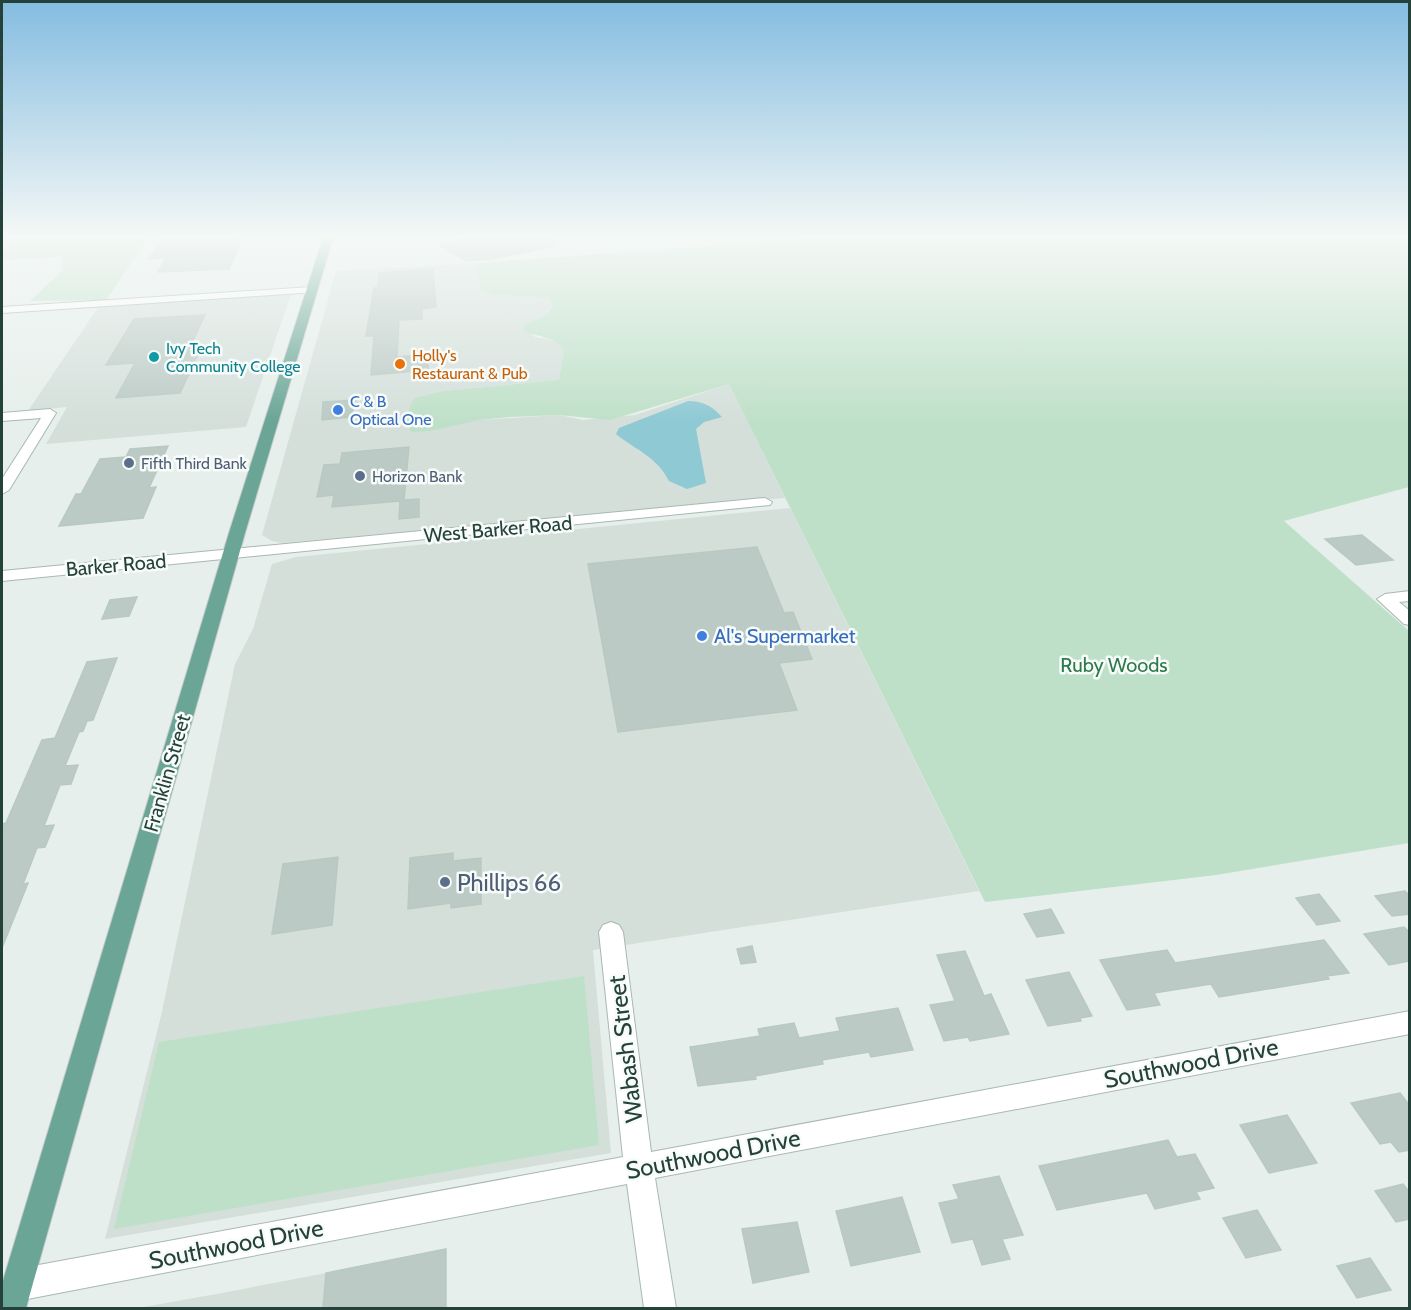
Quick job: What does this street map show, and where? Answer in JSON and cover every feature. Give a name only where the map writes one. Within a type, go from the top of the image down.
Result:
[{"type":"main road","name":"Franklin Street","points":[[13,1297],[231,554],[309,299]]},
{"type":"street","points":[[2,310],[170,299]]},
{"type":"street","points":[[2,417],[50,413],[2,490]]},
{"type":"street","name":"West Barker Road","points":[[231,554],[765,502]]},
{"type":"street","name":"Barker Road","points":[[2,576],[231,554]]},
{"type":"street","points":[[1410,596],[1385,599],[1410,620]]},
{"type":"street","name":"Wabash Street","points":[[611,932],[639,1168],[660,1308]]},
{"type":"street","name":"Southwood Drive","points":[[13,1297],[639,1168],[1410,1022]]},
{"type":"shaded area","points":[[209,299],[289,299],[246,427],[46,444],[67,407],[28,411],[99,306]]},
{"type":"shaded area","points":[[328,299],[550,299],[553,305],[546,315],[523,325],[535,337],[554,340],[564,350],[559,380],[443,391],[414,398],[479,420],[559,415],[583,420],[635,415],[729,384],[785,498],[282,543],[272,541],[262,535]]},
{"type":"shaded area","points":[[790,508],[979,891],[593,950],[611,1153],[105,1239],[161,1016],[235,664],[253,629],[272,564],[296,557]]},
{"type":"shaded area","points":[[326,1273],[323,1308],[138,1308],[222,1293]]},
{"type":"green space","points":[[32,299],[107,299],[106,300],[30,301]]},
{"type":"green space","name":"Ruby Woods","points":[[550,299],[1409,299],[1409,487],[1284,521],[1409,631],[1409,843],[1216,875],[985,902],[729,384],[610,420],[559,415],[509,417],[479,420],[430,431],[411,432],[405,418],[414,398],[443,391],[559,380],[564,350],[554,340],[525,332],[523,325],[546,315],[553,306]]},
{"type":"green space","points":[[584,976],[599,1145],[114,1229],[159,1042]]},
{"type":"water","points":[[688,401],[707,405],[722,417],[704,422],[696,429],[706,483],[687,489],[669,481],[652,460],[616,434],[619,428]]},
{"type":"building","points":[[372,299],[435,299],[436,307],[422,309],[422,319],[399,320],[397,357],[428,354],[428,370],[371,375],[374,336],[366,336]]},
{"type":"building","name":"Ivy Tech Community College","points":[[205,315],[188,351],[200,350],[180,393],[116,398],[135,363],[106,365],[134,319]]},
{"type":"building","name":"C & B Optical One","points":[[355,400],[351,417],[322,420],[323,402]]},
{"type":"building","points":[[168,446],[149,488],[156,487],[143,518],[59,526],[76,494],[81,494],[100,459],[126,457],[130,449]]},
{"type":"building","name":"Horizon Bank","points":[[409,447],[404,500],[419,499],[419,517],[399,519],[400,501],[332,507],[334,495],[317,497],[324,465],[340,464],[342,453]]},
{"type":"building","points":[[1362,535],[1393,560],[1356,565],[1325,539]]},
{"type":"building","name":"Al's Supermarket","points":[[757,547],[784,613],[793,612],[812,659],[779,663],[797,710],[618,732],[588,564]]},
{"type":"building","points":[[137,597],[129,616],[102,619],[110,600]]},
{"type":"building","points":[[117,658],[93,720],[87,721],[83,731],[79,732],[65,766],[78,765],[71,784],[60,785],[44,826],[54,825],[45,847],[37,848],[23,884],[28,883],[2,948],[2,824],[6,823],[42,740],[55,738],[87,662]]},
{"type":"building","name":"Phillips 66","points":[[453,853],[453,861],[481,858],[481,904],[451,908],[451,903],[408,909],[410,858]]},
{"type":"building","points":[[338,857],[332,925],[272,934],[283,864]]},
{"type":"building","points":[[1405,891],[1410,896],[1410,914],[1392,916],[1375,896]]},
{"type":"building","points":[[1319,894],[1340,921],[1317,925],[1296,898]]},
{"type":"building","points":[[1051,909],[1064,933],[1037,937],[1024,914]]},
{"type":"building","points":[[1404,927],[1410,933],[1410,961],[1389,965],[1364,934]]},
{"type":"building","points":[[1324,940],[1349,973],[1327,976],[1329,979],[1219,997],[1211,984],[1154,993],[1160,1005],[1127,1010],[1100,960],[1167,950],[1175,963]]},
{"type":"building","points":[[752,946],[756,962],[741,964],[737,949]]},
{"type":"building","points":[[965,951],[984,996],[991,994],[1009,1034],[970,1041],[968,1037],[944,1041],[930,1005],[955,1001],[937,955]]},
{"type":"building","points":[[1069,972],[1092,1016],[1080,1018],[1081,1021],[1048,1026],[1026,980]]},
{"type":"building","points":[[898,1008],[913,1050],[871,1057],[869,1052],[822,1060],[823,1064],[755,1076],[756,1079],[698,1086],[690,1047],[760,1036],[758,1029],[794,1023],[799,1038],[840,1031],[836,1018]]},
{"type":"building","points":[[1400,1093],[1410,1106],[1410,1150],[1399,1152],[1391,1142],[1380,1144],[1351,1103]]},
{"type":"building","points":[[1287,1115],[1317,1163],[1269,1173],[1240,1125]]},
{"type":"building","points":[[1168,1140],[1177,1157],[1195,1154],[1214,1188],[1196,1192],[1200,1199],[1155,1209],[1147,1193],[1057,1210],[1039,1166]]},
{"type":"building","points":[[999,1176],[1023,1235],[1002,1239],[1010,1259],[982,1265],[973,1239],[952,1243],[939,1203],[959,1199],[953,1185]]},
{"type":"building","points":[[1403,1184],[1410,1193],[1410,1219],[1396,1222],[1375,1191]]},
{"type":"building","points":[[902,1197],[920,1252],[851,1266],[836,1211]]},
{"type":"building","points":[[1257,1210],[1281,1250],[1246,1258],[1223,1218]]},
{"type":"building","points":[[797,1222],[809,1272],[753,1283],[742,1229]]},
{"type":"building","points":[[446,1249],[446,1308],[323,1308],[326,1273]]},
{"type":"building","points":[[1370,1258],[1391,1290],[1357,1298],[1337,1266]]},
{"type":"place","name":"Ivy Tech Community College","points":[[154,357]]},
{"type":"place","name":"Holly's Restaurant & Pub","points":[[400,364]]},
{"type":"place","name":"C & B Optical One","points":[[338,410]]},
{"type":"place","name":"Fifth Third Bank","points":[[129,463]]},
{"type":"place","name":"Horizon Bank","points":[[360,476]]},
{"type":"place","name":"Al's Supermarket","points":[[702,636]]},
{"type":"place","name":"Phillips 66","points":[[445,882]]}]
